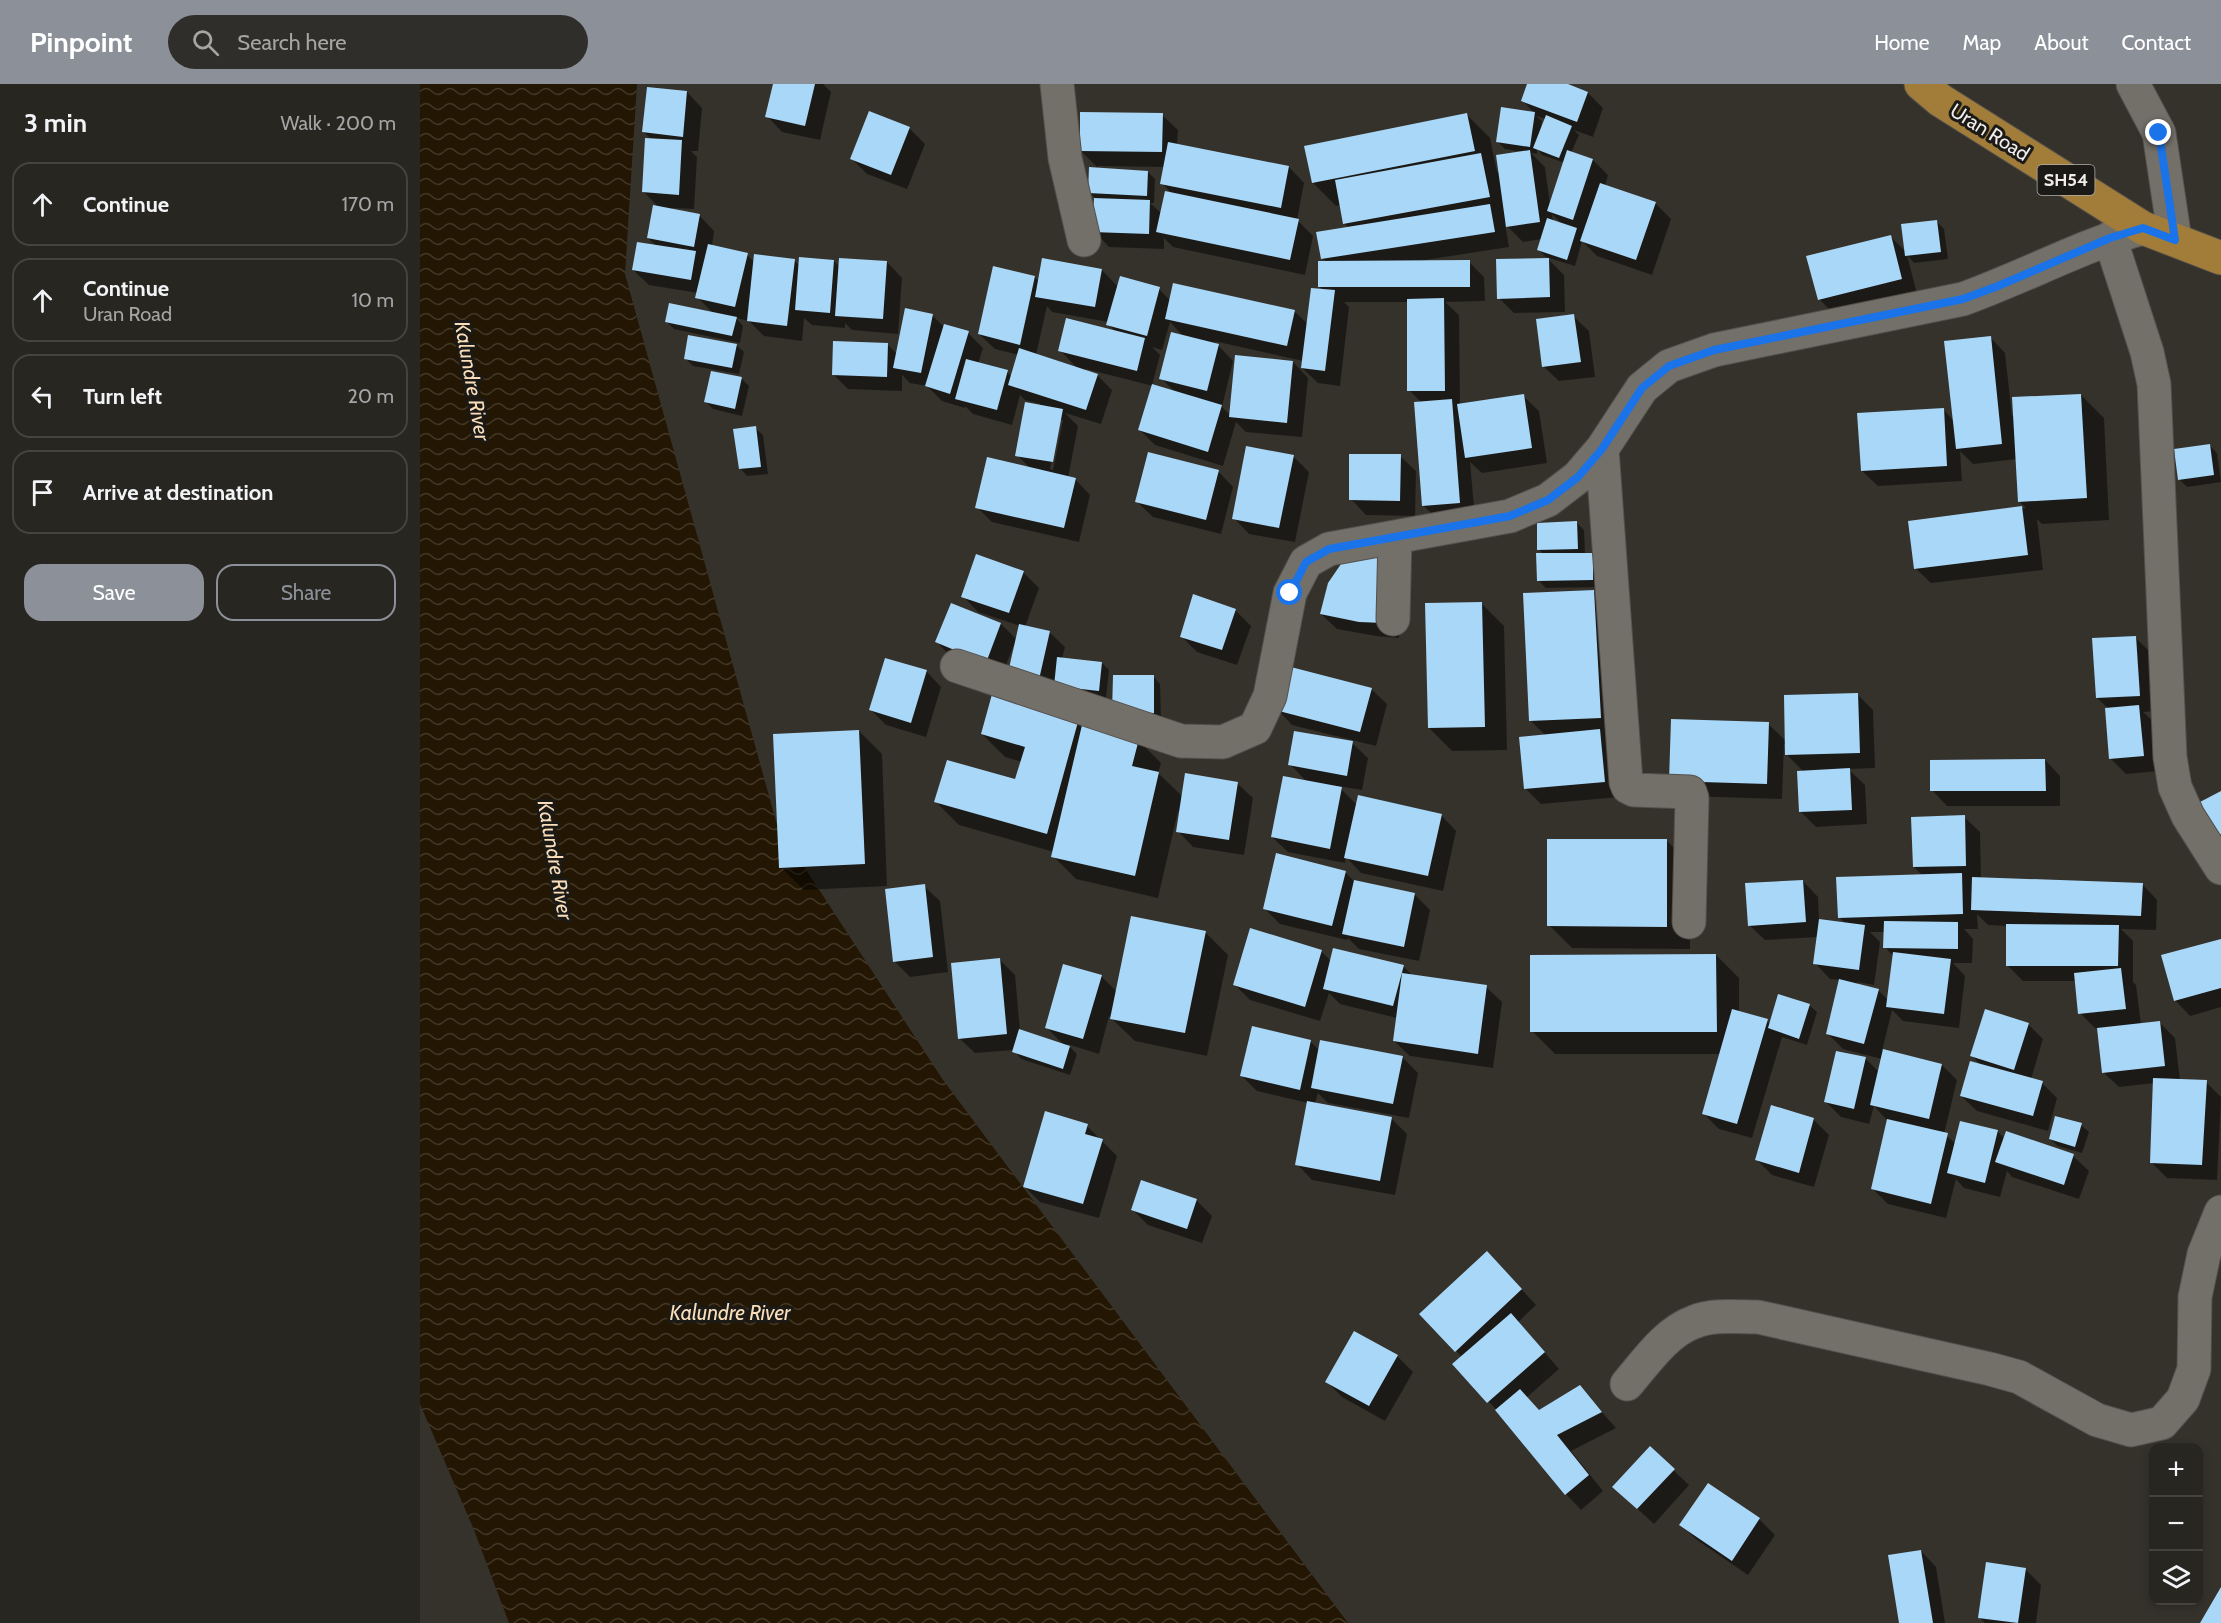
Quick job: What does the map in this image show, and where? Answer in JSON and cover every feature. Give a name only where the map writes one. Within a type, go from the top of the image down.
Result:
[{"type":"main road","name":"Uran Road","points":[[1921,84],[1940,100],[2143,228],[2221,258]]},
{"type":"street","points":[[1057,84],[1065,158],[1084,240]]},
{"type":"street","points":[[2133,84],[2159,133],[2175,240]]},
{"type":"street","points":[[957,666],[1181,741],[1223,742],[1255,728],[1270,696],[1290,593],[1306,562],[1329,549],[1510,516],[1548,500],[1578,477],[1602,449],[1642,388],[1669,366],[1714,350],[1963,299],[2110,238],[2143,228]]},
{"type":"street","points":[[2110,238],[2147,352],[2154,384],[2170,757],[2175,787],[2188,816],[2221,868]]},
{"type":"street","points":[[1602,449],[1626,782],[1634,790],[1690,792],[1692,798],[1689,922]]},
{"type":"street","points":[[1393,619],[1395,538]]},
{"type":"street","points":[[1627,1384],[1670,1336],[1694,1322],[1727,1316],[1758,1317],[2019,1377],[2097,1420],[2131,1430],[2162,1423],[2183,1399],[2194,1370],[2195,1297],[2204,1254],[2221,1212]]},
{"type":"water","name":"Kalundre River","points":[[420,84],[637,84],[625,274],[777,825],[943,1080],[1348,1623],[509,1623],[474,1530],[420,1404]]},
{"type":"building","points":[[773,84],[815,84],[805,126],[765,117]]},
{"type":"building","points":[[1527,84],[1568,84],[1588,92],[1577,122],[1521,101]]},
{"type":"building","points":[[647,87],[687,91],[683,137],[642,132]]},
{"type":"building","points":[[1501,107],[1535,112],[1530,147],[1496,142]]},
{"type":"building","points":[[869,111],[910,127],[891,175],[850,159]]},
{"type":"building","points":[[1080,112],[1163,113],[1162,152],[1080,151]]},
{"type":"building","points":[[1467,113],[1475,151],[1312,183],[1304,146]]},
{"type":"building","points":[[1546,115],[1572,126],[1559,158],[1533,148]]},
{"type":"building","points":[[645,138],[682,140],[679,195],[642,192]]},
{"type":"building","points":[[1168,142],[1289,166],[1281,208],[1160,184]]},
{"type":"building","points":[[1530,150],[1540,222],[1506,227],[1496,155]]},
{"type":"building","points":[[1567,150],[1593,159],[1573,220],[1547,211]]},
{"type":"building","points":[[1481,153],[1490,197],[1343,224],[1335,180]]},
{"type":"building","points":[[1089,167],[1148,171],[1147,196],[1088,193]]},
{"type":"building","points":[[1600,183],[1656,202],[1636,260],[1580,241]]},
{"type":"building","points":[[1165,191],[1299,219],[1290,260],[1156,232]]},
{"type":"building","points":[[1094,198],[1150,200],[1149,234],[1092,232]]},
{"type":"building","points":[[1490,204],[1495,232],[1321,259],[1316,232]]},
{"type":"building","points":[[653,205],[700,214],[694,247],[647,238]]},
{"type":"building","points":[[1547,218],[1577,228],[1567,260],[1537,250]]},
{"type":"building","points":[[1937,220],[1941,252],[1905,256],[1901,224]]},
{"type":"building","points":[[1891,235],[1902,279],[1818,300],[1806,256]]},
{"type":"building","points":[[637,242],[696,251],[691,280],[632,270]]},
{"type":"building","points":[[708,244],[748,253],[735,307],[695,298]]},
{"type":"building","points":[[754,254],[795,259],[787,326],[747,321]]},
{"type":"building","points":[[799,257],[834,260],[830,313],[795,310]]},
{"type":"building","points":[[839,258],[887,261],[883,319],[835,316]]},
{"type":"building","points":[[1042,258],[1102,269],[1095,307],[1035,297]]},
{"type":"building","points":[[1549,258],[1550,297],[1497,299],[1496,259]]},
{"type":"building","points":[[1470,260],[1470,287],[1318,287],[1318,261]]},
{"type":"building","points":[[993,266],[1035,276],[1020,345],[978,334]]},
{"type":"building","points":[[1120,276],[1160,287],[1147,336],[1106,325]]},
{"type":"building","points":[[1173,283],[1295,310],[1287,346],[1165,319]]},
{"type":"building","points":[[1311,288],[1335,290],[1325,371],[1301,368]]},
{"type":"building","points":[[1444,298],[1445,391],[1407,391],[1407,299]]},
{"type":"building","points":[[669,303],[737,317],[732,336],[665,322]]},
{"type":"building","points":[[905,308],[933,314],[921,373],[893,368]]},
{"type":"building","points":[[1574,314],[1581,362],[1542,367],[1536,319]]},
{"type":"building","points":[[1066,318],[1145,338],[1137,371],[1058,351]]},
{"type":"building","points":[[944,324],[969,331],[950,394],[925,386]]},
{"type":"building","points":[[1171,332],[1219,344],[1207,391],[1159,379]]},
{"type":"building","points":[[688,335],[737,344],[732,368],[684,359]]},
{"type":"building","points":[[1991,336],[2002,444],[1956,449],[1944,341]]},
{"type":"building","points":[[833,341],[888,343],[887,377],[832,375]]},
{"type":"building","points":[[1019,348],[1098,374],[1086,410],[1008,385]]},
{"type":"building","points":[[1235,355],[1293,361],[1287,423],[1229,417]]},
{"type":"building","points":[[966,359],[1008,370],[997,410],[955,399]]},
{"type":"building","points":[[711,371],[742,377],[735,409],[704,402]]},
{"type":"building","points":[[1152,384],[1222,405],[1208,452],[1138,430]]},
{"type":"building","points":[[1524,394],[1532,448],[1465,458],[1457,404]]},
{"type":"building","points":[[2081,394],[2087,498],[2018,502],[2012,397]]},
{"type":"building","points":[[1452,399],[1460,503],[1422,506],[1414,402]]},
{"type":"building","points":[[1025,402],[1063,409],[1053,462],[1015,456]]},
{"type":"building","points":[[1944,408],[1947,466],[1861,471],[1857,413]]},
{"type":"building","points":[[756,426],[761,467],[739,469],[733,429]]},
{"type":"building","points":[[2210,444],[2214,475],[2178,480],[2174,449]]},
{"type":"building","points":[[1246,446],[1294,455],[1279,528],[1232,519]]},
{"type":"building","points":[[1148,452],[1219,470],[1206,520],[1135,502]]},
{"type":"building","points":[[1349,454],[1401,454],[1400,501],[1349,500]]},
{"type":"building","points":[[987,457],[1076,478],[1064,528],[975,508]]},
{"type":"building","points":[[2022,506],[2028,555],[1914,569],[1908,521]]},
{"type":"building","points":[[1577,521],[1578,549],[1537,550],[1537,523]]},
{"type":"building","points":[[1387,552],[1384,623],[1359,622],[1320,614],[1328,583],[1341,564],[1362,556]]},
{"type":"building","points":[[1536,553],[1593,553],[1593,580],[1537,581]]},
{"type":"building","points":[[976,554],[1024,571],[1009,613],[961,597]]},
{"type":"building","points":[[1594,590],[1601,718],[1529,721],[1523,593]]},
{"type":"building","points":[[1193,594],[1236,609],[1222,650],[1180,637]]},
{"type":"building","points":[[1482,602],[1485,727],[1428,728],[1425,603]]},
{"type":"building","points":[[951,603],[1001,623],[986,663],[935,642]]},
{"type":"building","points":[[1019,624],[1050,631],[1038,684],[1007,677]]},
{"type":"building","points":[[2136,636],[2140,696],[2096,698],[2092,638]]},
{"type":"building","points":[[1057,657],[1102,662],[1099,691],[1054,686]]},
{"type":"building","points":[[885,658],[927,670],[911,723],[869,710]]},
{"type":"building","points":[[1287,666],[1372,688],[1360,732],[1275,710]]},
{"type":"building","points":[[1113,675],[1154,675],[1154,713],[1112,712]]},
{"type":"building","points":[[994,687],[1081,711],[1047,834],[934,802],[947,760],[1015,779],[1025,747],[981,734]]},
{"type":"building","points":[[1858,693],[1860,753],[1785,755],[1784,695]]},
{"type":"building","points":[[2139,705],[2144,756],[2109,759],[2105,708]]},
{"type":"building","points":[[1671,719],[1769,722],[1767,784],[1669,781]]},
{"type":"building","points":[[1082,725],[1139,739],[1132,766],[1159,772],[1135,876],[1051,857]]},
{"type":"building","points":[[1600,729],[1605,782],[1524,789],[1519,737]]},
{"type":"building","points":[[859,730],[865,864],[779,868],[773,734]]},
{"type":"building","points":[[1294,731],[1353,741],[1347,776],[1288,765]]},
{"type":"building","points":[[2045,759],[2046,791],[1930,791],[1930,760]]},
{"type":"building","points":[[1850,768],[1852,810],[1799,812],[1797,771]]},
{"type":"building","points":[[1185,773],[1238,782],[1229,840],[1176,832]]},
{"type":"building","points":[[1283,776],[1342,787],[1330,849],[1271,837]]},
{"type":"building","points":[[2221,791],[2221,834],[2218,836],[2200,802]]},
{"type":"building","points":[[1358,795],[1442,814],[1428,876],[1344,858]]},
{"type":"building","points":[[1965,815],[1966,866],[1913,867],[1911,817]]},
{"type":"building","points":[[1547,839],[1667,839],[1667,927],[1547,926]]},
{"type":"building","points":[[1276,853],[1346,871],[1332,926],[1263,909]]},
{"type":"building","points":[[1962,873],[1963,914],[1838,918],[1836,877]]},
{"type":"building","points":[[1972,877],[2143,883],[2141,916],[1971,910]]},
{"type":"building","points":[[1354,880],[1415,893],[1404,947],[1342,934]]},
{"type":"building","points":[[1803,880],[1806,922],[1748,926],[1745,883]]},
{"type":"building","points":[[925,884],[933,957],[893,962],[885,889]]},
{"type":"building","points":[[1131,916],[1206,931],[1185,1033],[1110,1019]]},
{"type":"building","points":[[1819,919],[1865,925],[1859,970],[1813,964]]},
{"type":"building","points":[[1884,921],[1958,922],[1958,949],[1883,948]]},
{"type":"building","points":[[2006,924],[2119,925],[2118,966],[2006,966]]},
{"type":"building","points":[[1250,928],[1322,950],[1305,1007],[1233,985]]},
{"type":"building","points":[[2221,939],[2221,988],[2174,1001],[2161,955]]},
{"type":"building","points":[[1333,948],[1404,965],[1393,1006],[1323,989]]},
{"type":"building","points":[[1893,952],[1951,959],[1944,1014],[1886,1007]]},
{"type":"building","points":[[1716,954],[1717,1032],[1530,1032],[1530,955]]},
{"type":"building","points":[[1000,958],[1007,1034],[958,1039],[951,963]]},
{"type":"building","points":[[1063,964],[1102,975],[1083,1039],[1045,1028]]},
{"type":"building","points":[[2121,968],[2126,1009],[2078,1014],[2074,973]]},
{"type":"building","points":[[1402,973],[1487,985],[1478,1054],[1393,1041]]},
{"type":"building","points":[[1839,979],[1879,989],[1864,1044],[1826,1034]]},
{"type":"building","points":[[1778,994],[1810,1004],[1799,1039],[1768,1028]]},
{"type":"building","points":[[1732,1009],[1768,1019],[1737,1124],[1702,1114]]},
{"type":"building","points":[[1985,1009],[2029,1023],[2014,1070],[1970,1056]]},
{"type":"building","points":[[2160,1021],[2165,1066],[2102,1073],[2097,1028]]},
{"type":"building","points":[[1252,1026],[1311,1040],[1300,1090],[1240,1076]]},
{"type":"building","points":[[1019,1029],[1070,1046],[1063,1069],[1012,1052]]},
{"type":"building","points":[[1320,1040],[1403,1056],[1393,1104],[1311,1088]]},
{"type":"building","points":[[1883,1049],[1942,1064],[1929,1119],[1870,1105]]},
{"type":"building","points":[[1836,1051],[1866,1057],[1854,1109],[1824,1102]]},
{"type":"building","points":[[1970,1061],[2043,1081],[2033,1116],[1960,1096]]},
{"type":"building","points":[[2153,1078],[2207,1080],[2202,1165],[2150,1163]]},
{"type":"building","points":[[1307,1101],[1392,1117],[1380,1181],[1295,1165]]},
{"type":"building","points":[[1771,1105],[1814,1118],[1799,1173],[1755,1160]]},
{"type":"building","points":[[1045,1111],[1088,1124],[1085,1134],[1103,1139],[1083,1204],[1023,1187]]},
{"type":"building","points":[[2055,1116],[2082,1123],[2075,1147],[2049,1139]]},
{"type":"building","points":[[1887,1119],[1948,1133],[1931,1204],[1871,1189]]},
{"type":"building","points":[[1960,1121],[1998,1130],[1985,1183],[1947,1173]]},
{"type":"building","points":[[2006,1131],[2074,1154],[2064,1185],[1995,1162]]},
{"type":"building","points":[[1141,1180],[1197,1199],[1187,1229],[1131,1210]]},
{"type":"building","points":[[1487,1251],[1522,1289],[1455,1352],[1419,1314]]},
{"type":"building","points":[[1511,1313],[1545,1352],[1487,1403],[1452,1364]]},
{"type":"building","points":[[1354,1331],[1398,1355],[1369,1406],[1325,1382]]},
{"type":"building","points":[[1580,1385],[1602,1412],[1557,1435],[1589,1475],[1565,1495],[1495,1410],[1520,1389],[1539,1410]]},
{"type":"building","points":[[1650,1446],[1675,1469],[1637,1509],[1612,1487]]},
{"type":"building","points":[[1708,1483],[1760,1518],[1732,1561],[1679,1525]]},
{"type":"building","points":[[1921,1550],[1933,1623],[1899,1623],[1888,1555]]},
{"type":"building","points":[[1986,1562],[2026,1568],[2018,1623],[1978,1618]]},
{"type":"building","points":[[2221,1587],[2221,1623],[2200,1623]]},
{"type":"route","points":[[1290,593],[1306,562],[1329,549],[1510,516],[1548,500],[1578,477],[1602,449],[1642,388],[1669,366],[1714,350],[1963,299],[2110,238],[2143,228],[2175,240],[2159,133]]}]
